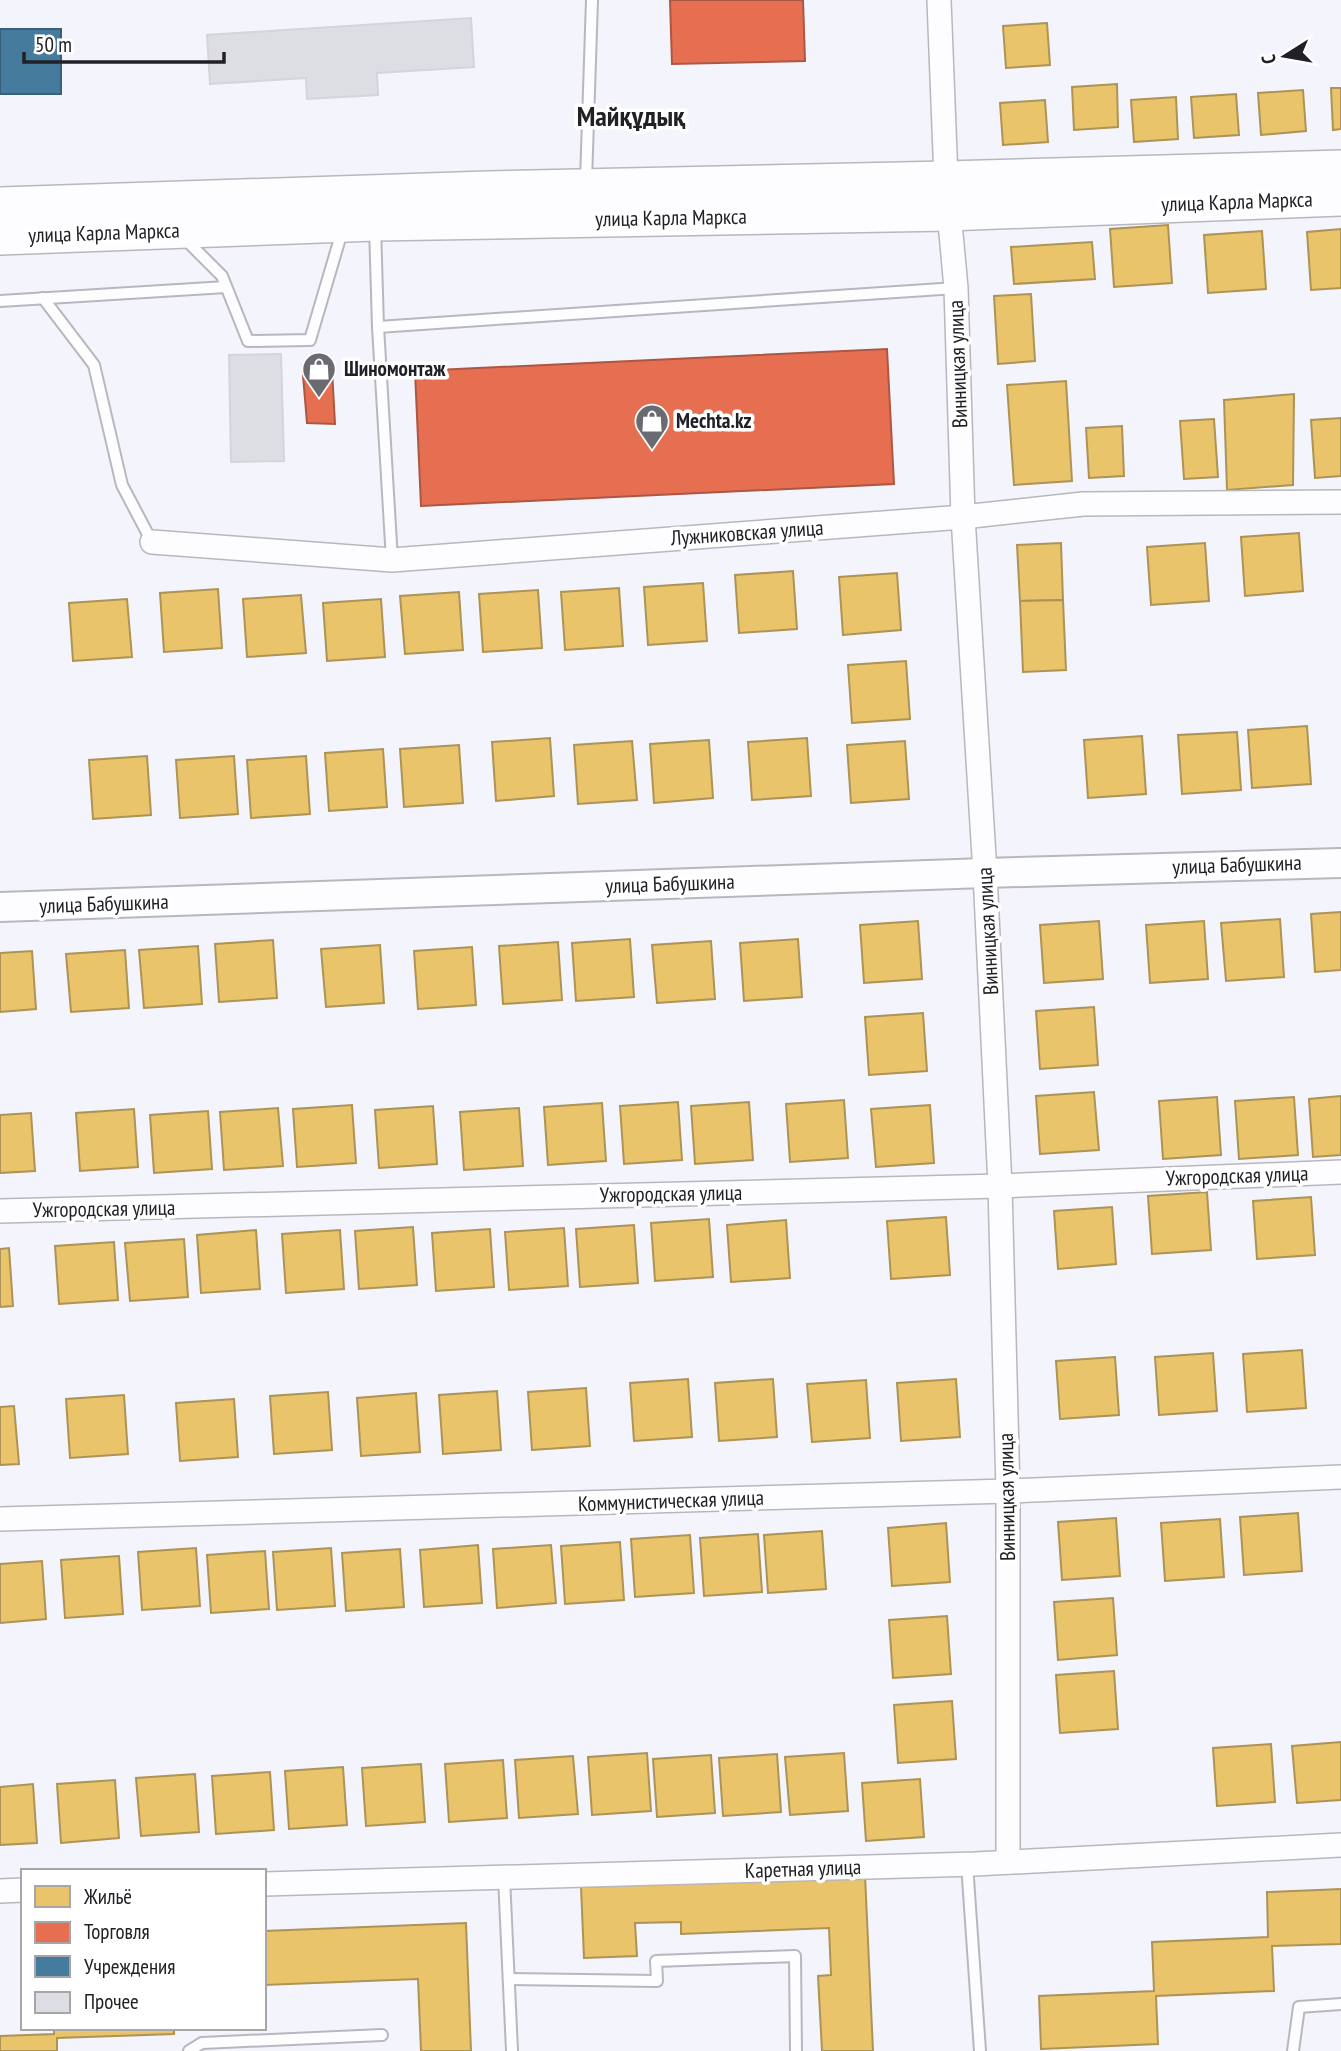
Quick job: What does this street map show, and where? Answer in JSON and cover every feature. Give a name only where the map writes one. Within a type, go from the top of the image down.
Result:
[{"type":"main road","name":"улица Карла Маркса","points":[[0,237],[360,224],[947,196],[1341,167]]},
{"type":"main road","name":"улица Карла Маркса","points":[[0,205],[586,187],[947,196],[1341,198]]},
{"type":"street","name":"Винницкая улица","points":[[939,0],[947,196],[956,288],[963,517],[985,873],[1000,1186],[1008,1491],[1008,1862]]},
{"type":"street","name":"Лужниковская улица","points":[[152,542],[392,560],[963,517],[1083,504],[1341,502]]},
{"type":"street","name":"улица Бабушкина","points":[[0,907],[1341,863]]},
{"type":"street","name":"Ужгородская улица","points":[[0,1211],[1000,1186],[1341,1172]]},
{"type":"street","name":"Коммунистическая улица","points":[[0,1520],[1008,1491],[1341,1477]]},
{"type":"street","name":"Каретная улица","points":[[266,1884],[967,1864],[1341,1845]]},
{"type":"street","points":[[0,1891],[21,1891]]},
{"type":"lane","points":[[586,187],[592,0]]},
{"type":"lane","points":[[178,231],[222,276],[248,341],[310,340],[360,224]]},
{"type":"lane","points":[[360,224],[378,327],[392,560]]},
{"type":"lane","points":[[0,301],[226,287]]},
{"type":"lane","points":[[378,327],[956,288]]},
{"type":"lane","points":[[43,298],[94,365],[122,485],[152,542]]},
{"type":"lane","points":[[967,1864],[980,2051]]},
{"type":"lane","points":[[504,1877],[512,2051]]},
{"type":"lane","points":[[509,1979],[657,1982],[656,1961],[795,1956],[796,2051]]},
{"type":"lane","points":[[1293,2051],[1299,2007],[1341,2004]]},
{"type":"lane","points":[[189,2051],[202,2043],[382,2035]]},
{"type":"building: Жильё","points":[[1047,23],[1050,65],[1006,68],[1003,26]]},
{"type":"building: Жильё","points":[[1117,84],[1118,127],[1074,130],[1072,87]]},
{"type":"building: Жильё","points":[[1331,88],[1341,88],[1341,129],[1333,130]]},
{"type":"building: Жильё","points":[[1303,90],[1306,131],[1261,135],[1258,93]]},
{"type":"building: Жильё","points":[[1236,94],[1239,135],[1194,138],[1191,97]]},
{"type":"building: Жильё","points":[[1176,97],[1178,139],[1134,142],[1131,100]]},
{"type":"building: Жильё","points":[[1045,100],[1048,142],[1003,145],[1000,103]]},
{"type":"building: Жильё","points":[[1168,225],[1172,283],[1114,287],[1110,229]]},
{"type":"building: Жильё","points":[[1341,229],[1341,288],[1311,290],[1307,232]]},
{"type":"building: Жильё","points":[[1262,231],[1266,289],[1208,293],[1204,235]]},
{"type":"building: Жильё","points":[[1092,242],[1095,279],[1014,284],[1011,247]]},
{"type":"building: Жильё","points":[[1031,294],[1035,361],[998,364],[994,296]]},
{"type":"building: Жильё","points":[[1066,381],[1072,481],[1014,485],[1007,385]]},
{"type":"building: Жильё","points":[[1294,394],[1293,485],[1227,490],[1224,400]]},
{"type":"building: Жильё","points":[[1341,418],[1341,476],[1315,478],[1311,420]]},
{"type":"building: Жильё","points":[[1214,419],[1218,477],[1184,479],[1180,421]]},
{"type":"building: Жильё","points":[[1122,426],[1124,476],[1089,478],[1086,428]]},
{"type":"building: Жильё","points":[[1299,533],[1303,591],[1245,596],[1241,537]]},
{"type":"building: Жильё","points":[[1061,543],[1063,600],[1020,601],[1017,545]]},
{"type":"building: Жильё","points":[[1205,543],[1209,601],[1151,605],[1147,547]]},
{"type":"building: Жильё","points":[[793,571],[797,629],[739,633],[735,575]]},
{"type":"building: Жильё","points":[[897,573],[901,630],[843,635],[839,577]]},
{"type":"building: Жильё","points":[[703,583],[707,641],[648,645],[644,587]]},
{"type":"building: Жильё","points":[[619,588],[623,646],[565,650],[561,592]]},
{"type":"building: Жильё","points":[[218,589],[222,648],[164,652],[160,593]]},
{"type":"building: Жильё","points":[[538,590],[542,648],[483,652],[479,594]]},
{"type":"building: Жильё","points":[[459,592],[463,650],[405,654],[400,596]]},
{"type":"building: Жильё","points":[[301,595],[306,653],[247,657],[243,599]]},
{"type":"building: Жильё","points":[[127,599],[132,657],[73,661],[69,603]]},
{"type":"building: Жильё","points":[[381,599],[385,657],[327,661],[323,603]]},
{"type":"building: Жильё","points":[[1063,600],[1066,670],[1023,672],[1020,601]]},
{"type":"building: Жильё","points":[[906,661],[910,719],[852,723],[848,665]]},
{"type":"building: Жильё","points":[[1307,726],[1311,784],[1252,788],[1248,730]]},
{"type":"building: Жильё","points":[[1237,732],[1241,790],[1182,794],[1178,735]]},
{"type":"building: Жильё","points":[[1142,736],[1146,794],[1088,798],[1084,740]]},
{"type":"building: Жильё","points":[[550,738],[554,796],[496,801],[492,742]]},
{"type":"building: Жильё","points":[[807,738],[811,796],[752,800],[748,742]]},
{"type":"building: Жильё","points":[[709,740],[713,798],[654,803],[650,744]]},
{"type":"building: Жильё","points":[[632,741],[637,800],[578,804],[574,745]]},
{"type":"building: Жильё","points":[[905,741],[909,799],[851,803],[847,745]]},
{"type":"building: Жильё","points":[[459,745],[463,803],[404,807],[400,749]]},
{"type":"building: Жильё","points":[[383,749],[387,807],[329,811],[325,753]]},
{"type":"building: Жильё","points":[[147,756],[151,815],[93,819],[89,760]]},
{"type":"building: Жильё","points":[[234,756],[238,814],[180,818],[176,760]]},
{"type":"building: Жильё","points":[[306,756],[310,814],[251,818],[247,760]]},
{"type":"building: Жильё","points":[[1341,912],[1341,970],[1315,972],[1311,914]]},
{"type":"building: Жильё","points":[[1280,919],[1284,977],[1226,981],[1221,923]]},
{"type":"building: Жильё","points":[[918,921],[922,979],[864,983],[860,925]]},
{"type":"building: Жильё","points":[[1099,921],[1103,979],[1044,983],[1040,925]]},
{"type":"building: Жильё","points":[[1204,921],[1208,979],[1150,983],[1146,925]]},
{"type":"building: Жильё","points":[[630,939],[634,997],[576,1001],[572,943]]},
{"type":"building: Жильё","points":[[798,939],[802,997],[744,1001],[740,943]]},
{"type":"building: Жильё","points":[[273,940],[277,998],[219,1002],[215,944]]},
{"type":"building: Жильё","points":[[711,941],[715,999],[657,1003],[652,945]]},
{"type":"building: Жильё","points":[[558,942],[562,1000],[503,1004],[499,946]]},
{"type":"building: Жильё","points":[[380,945],[384,1003],[326,1007],[321,949]]},
{"type":"building: Жильё","points":[[198,946],[202,1004],[144,1008],[139,950]]},
{"type":"building: Жильё","points":[[472,947],[476,1005],[418,1009],[414,951]]},
{"type":"building: Жильё","points":[[125,950],[129,1008],[71,1012],[66,954]]},
{"type":"building: Жильё","points":[[32,951],[36,1009],[0,1012],[0,953]]},
{"type":"building: Жильё","points":[[1094,1007],[1098,1065],[1040,1069],[1036,1011]]},
{"type":"building: Жильё","points":[[923,1013],[927,1071],[869,1075],[865,1017]]},
{"type":"building: Жильё","points":[[1094,1092],[1099,1150],[1040,1154],[1036,1096]]},
{"type":"building: Жильё","points":[[1341,1096],[1341,1155],[1313,1157],[1309,1099]]},
{"type":"building: Жильё","points":[[1217,1097],[1221,1155],[1163,1159],[1159,1101]]},
{"type":"building: Жильё","points":[[1294,1097],[1298,1155],[1239,1159],[1235,1101]]},
{"type":"building: Жильё","points":[[844,1100],[848,1158],[790,1162],[786,1104]]},
{"type":"building: Жильё","points":[[678,1102],[682,1160],[624,1164],[620,1106]]},
{"type":"building: Жильё","points":[[749,1102],[753,1160],[695,1164],[691,1106]]},
{"type":"building: Жильё","points":[[602,1103],[606,1161],[548,1165],[544,1107]]},
{"type":"building: Жильё","points":[[352,1105],[356,1163],[297,1167],[293,1109]]},
{"type":"building: Жильё","points":[[930,1105],[934,1163],[876,1167],[871,1109]]},
{"type":"building: Жильё","points":[[433,1106],[437,1164],[379,1168],[375,1110]]},
{"type":"building: Жильё","points":[[278,1108],[283,1166],[224,1170],[220,1112]]},
{"type":"building: Жильё","points":[[519,1108],[523,1166],[464,1170],[460,1112]]},
{"type":"building: Жильё","points":[[134,1109],[138,1167],[80,1171],[76,1113]]},
{"type":"building: Жильё","points":[[208,1111],[212,1169],[154,1173],[150,1115]]},
{"type":"building: Жильё","points":[[31,1113],[35,1171],[0,1173],[0,1115]]},
{"type":"building: Жильё","points":[[1207,1192],[1211,1250],[1152,1254],[1148,1196]]},
{"type":"building: Жильё","points":[[1311,1197],[1315,1255],[1257,1259],[1253,1201]]},
{"type":"building: Жильё","points":[[1112,1207],[1116,1264],[1058,1269],[1054,1211]]},
{"type":"building: Жильё","points":[[946,1217],[950,1275],[891,1279],[887,1221]]},
{"type":"building: Жильё","points":[[709,1219],[713,1277],[655,1281],[651,1223]]},
{"type":"building: Жильё","points":[[786,1220],[790,1278],[731,1282],[727,1225]]},
{"type":"building: Жильё","points":[[634,1225],[638,1283],[580,1287],[576,1229]]},
{"type":"building: Жильё","points":[[413,1227],[417,1285],[359,1289],[355,1231]]},
{"type":"building: Жильё","points":[[564,1228],[568,1286],[509,1290],[505,1232]]},
{"type":"building: Жильё","points":[[490,1229],[494,1287],[436,1291],[432,1233]]},
{"type":"building: Жильё","points":[[256,1230],[260,1289],[201,1293],[197,1235]]},
{"type":"building: Жильё","points":[[340,1230],[344,1289],[286,1293],[282,1234]]},
{"type":"building: Жильё","points":[[184,1239],[188,1297],[130,1301],[125,1243]]},
{"type":"building: Жильё","points":[[114,1242],[118,1300],[59,1304],[55,1246]]},
{"type":"building: Жильё","points":[[9,1248],[13,1306],[0,1307],[0,1249]]},
{"type":"building: Жильё","points":[[1302,1350],[1306,1408],[1247,1412],[1243,1354]]},
{"type":"building: Жильё","points":[[1213,1353],[1217,1411],[1159,1415],[1155,1357]]},
{"type":"building: Жильё","points":[[1115,1357],[1119,1415],[1060,1419],[1056,1361]]},
{"type":"building: Жильё","points":[[688,1379],[692,1437],[634,1441],[630,1383]]},
{"type":"building: Жильё","points":[[773,1379],[777,1437],[719,1441],[715,1383]]},
{"type":"building: Жильё","points":[[956,1379],[960,1437],[901,1441],[897,1383]]},
{"type":"building: Жильё","points":[[866,1380],[870,1438],[812,1442],[807,1384]]},
{"type":"building: Жильё","points":[[586,1388],[590,1446],[532,1450],[528,1392]]},
{"type":"building: Жильё","points":[[497,1391],[501,1450],[443,1454],[439,1395]]},
{"type":"building: Жильё","points":[[328,1392],[332,1450],[274,1454],[270,1396]]},
{"type":"building: Жильё","points":[[416,1393],[420,1452],[361,1456],[357,1398]]},
{"type":"building: Жильё","points":[[124,1395],[128,1454],[70,1458],[66,1399]]},
{"type":"building: Жильё","points":[[234,1399],[238,1457],[180,1461],[176,1403]]},
{"type":"building: Жильё","points":[[14,1406],[19,1464],[0,1465],[0,1407]]},
{"type":"building: Жильё","points":[[1298,1513],[1302,1571],[1244,1575],[1240,1517]]},
{"type":"building: Жильё","points":[[1116,1518],[1120,1576],[1062,1580],[1058,1522]]},
{"type":"building: Жильё","points":[[1220,1519],[1224,1577],[1165,1581],[1161,1523]]},
{"type":"building: Жильё","points":[[946,1523],[950,1582],[892,1586],[888,1528]]},
{"type":"building: Жильё","points":[[822,1531],[826,1589],[768,1593],[764,1535]]},
{"type":"building: Жильё","points":[[758,1534],[762,1592],[704,1596],[700,1538]]},
{"type":"building: Жильё","points":[[690,1535],[694,1593],[635,1597],[631,1539]]},
{"type":"building: Жильё","points":[[620,1542],[624,1600],[565,1604],[561,1546]]},
{"type":"building: Жильё","points":[[478,1545],[482,1603],[424,1607],[420,1550]]},
{"type":"building: Жильё","points":[[551,1545],[556,1603],[497,1608],[493,1549]]},
{"type":"building: Жильё","points":[[196,1548],[200,1606],[142,1610],[138,1552]]},
{"type":"building: Жильё","points":[[331,1548],[335,1606],[277,1610],[273,1552]]},
{"type":"building: Жильё","points":[[400,1549],[404,1607],[346,1611],[342,1553]]},
{"type":"building: Жильё","points":[[265,1551],[269,1609],[211,1613],[207,1555]]},
{"type":"building: Жильё","points":[[119,1556],[123,1614],[65,1618],[61,1560]]},
{"type":"building: Жильё","points":[[42,1561],[46,1619],[0,1623],[0,1564]]},
{"type":"building: Жильё","points":[[1113,1598],[1117,1655],[1058,1660],[1054,1602]]},
{"type":"building: Жильё","points":[[947,1616],[951,1674],[893,1678],[889,1620]]},
{"type":"building: Жильё","points":[[1114,1671],[1118,1729],[1060,1733],[1056,1675]]},
{"type":"building: Жильё","points":[[952,1701],[956,1759],[898,1763],[894,1705]]},
{"type":"building: Жильё","points":[[1341,1742],[1341,1800],[1297,1803],[1292,1746]]},
{"type":"building: Жильё","points":[[1271,1744],[1275,1802],[1217,1806],[1213,1748]]},
{"type":"building: Жильё","points":[[647,1753],[651,1811],[592,1815],[588,1757]]},
{"type":"building: Жильё","points":[[844,1753],[848,1811],[790,1815],[785,1757]]},
{"type":"building: Жильё","points":[[777,1754],[781,1812],[723,1816],[719,1758]]},
{"type":"building: Жильё","points":[[711,1755],[715,1813],[657,1817],[653,1759]]},
{"type":"building: Жильё","points":[[573,1756],[578,1814],[519,1818],[515,1760]]},
{"type":"building: Жильё","points":[[503,1760],[507,1818],[449,1822],[445,1764]]},
{"type":"building: Жильё","points":[[421,1764],[425,1822],[366,1826],[362,1768]]},
{"type":"building: Жильё","points":[[343,1767],[347,1825],[289,1829],[285,1771]]},
{"type":"building: Жильё","points":[[270,1772],[274,1830],[216,1834],[212,1776]]},
{"type":"building: Жильё","points":[[195,1774],[199,1832],[141,1836],[136,1778]]},
{"type":"building: Жильё","points":[[920,1779],[924,1837],[866,1841],[862,1783]]},
{"type":"building: Жильё","points":[[115,1780],[119,1838],[61,1843],[57,1784]]},
{"type":"building: Жильё","points":[[33,1784],[37,1843],[0,1845],[0,1787]]},
{"type":"building: Жильё","points":[[865,1875],[873,2051],[822,2051],[818,1976],[831,1975],[829,1928],[681,1934],[681,1922],[635,1923],[637,1956],[584,1958],[581,1887]]},
{"type":"building: Жильё","points":[[1341,1889],[1341,1944],[1272,1946],[1274,1991],[1156,1996],[1158,2044],[1041,2049],[1039,1996],[1154,1991],[1152,1942],[1268,1937],[1267,1892]]},
{"type":"building: Жильё","points":[[466,1923],[471,2051],[421,2051],[418,1979],[266,1985],[266,1931]]},
{"type":"building: Жильё","points":[[54,2030],[174,2030],[174,2034],[57,2038],[57,2051],[0,2051],[0,2036],[54,2034]]},
{"type":"building: Торговля","points":[[670,0],[803,0],[805,61],[672,64]]},
{"type":"building: Торговля","points":[[887,349],[894,484],[421,506],[415,371]]},
{"type":"building: Торговля","name":"Шиномонтаж","points":[[332,370],[335,424],[307,423],[303,375]]},
{"type":"building: Учреждения","points":[[0,29],[61,29],[61,94],[0,94]]},
{"type":"building: Прочее","points":[[471,18],[474,67],[377,73],[378,95],[307,99],[306,78],[210,84],[207,35]]},
{"type":"building: Прочее","points":[[281,354],[284,461],[231,462],[229,355]]},
{"type":"place","name":"Шиномонтаж","points":[[319,399]]},
{"type":"place","name":"Mechta.kz","points":[[652,451]]},
{"type":"district","name":"Майқұдық","points":[[631,116]]}]
